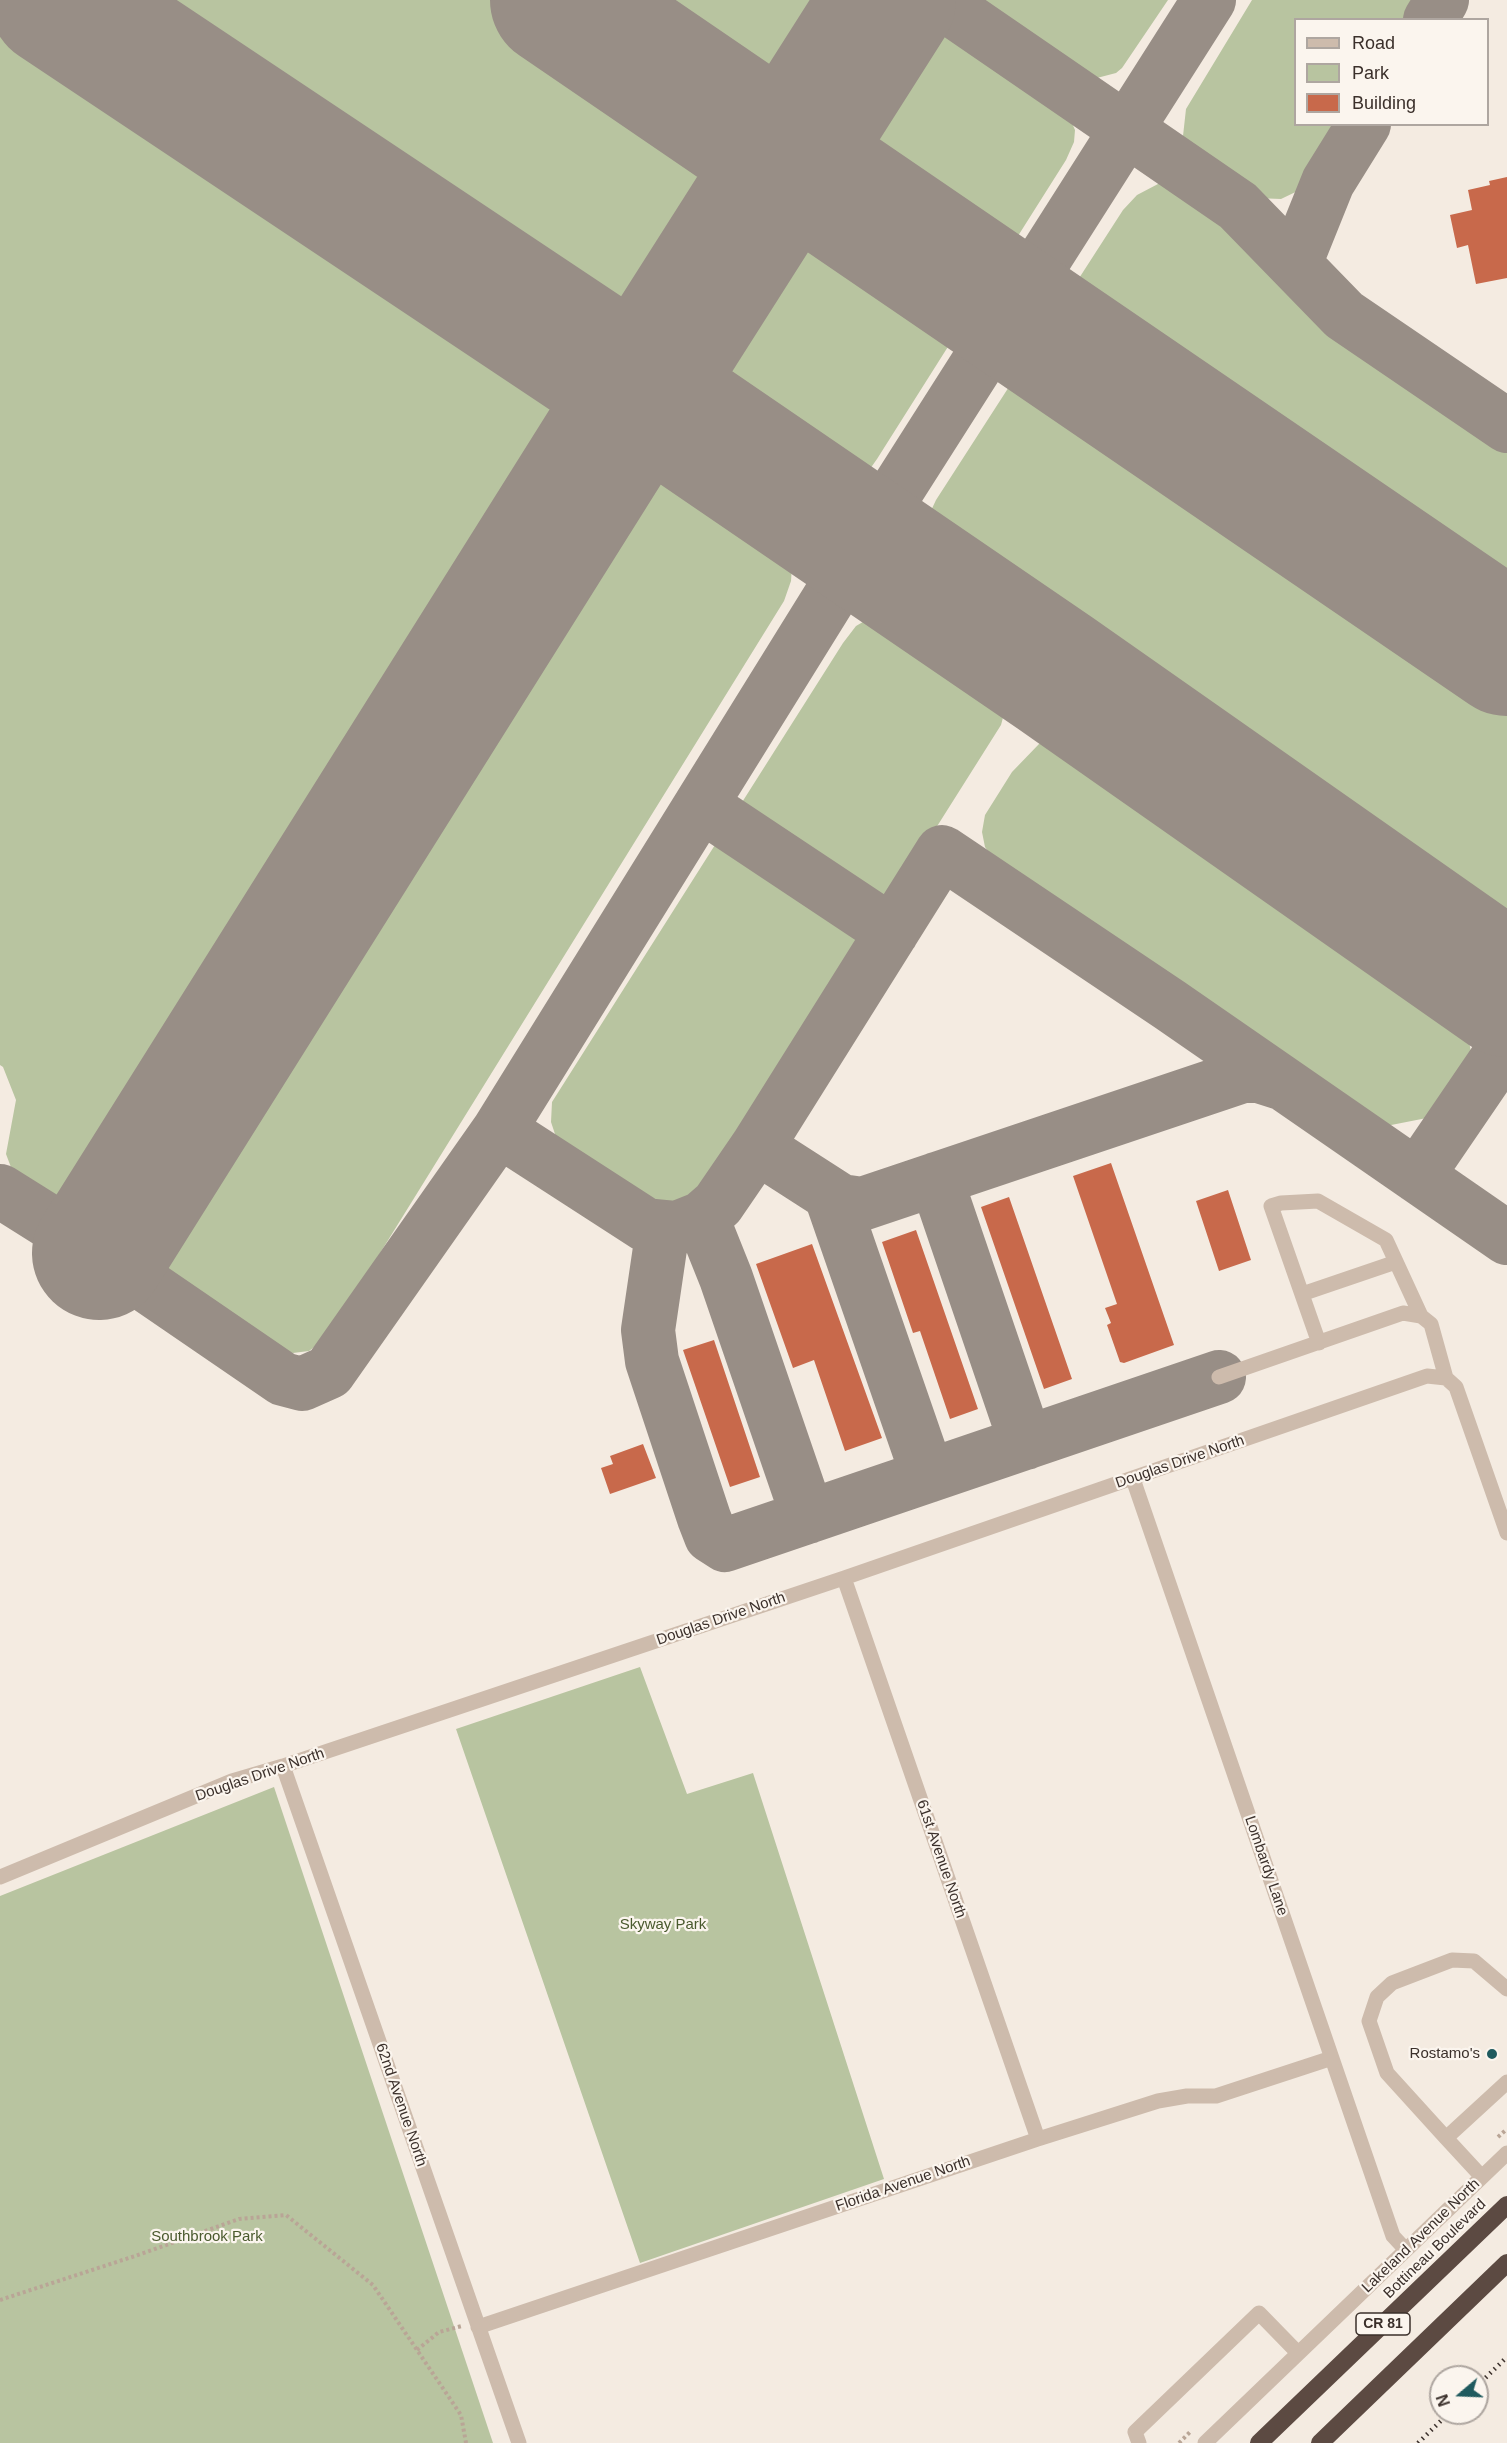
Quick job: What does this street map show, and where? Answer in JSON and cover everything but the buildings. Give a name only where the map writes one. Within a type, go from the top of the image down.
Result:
[{"type":"highway","name":"Bottineau Boulevard","points":[[1259,2443],[1507,2205]]},
{"type":"highway","name":"CR 81","points":[[1320,2443],[1507,2263]]},
{"type":"street","points":[[1319,1342],[1271,1206],[1300,1200],[1318,1201],[1386,1240],[1421,1316],[1431,1324],[1446,1378],[1456,1387],[1507,1533]]},
{"type":"street","points":[[1302,1294],[1396,1262]]},
{"type":"street","points":[[1219,1377],[1404,1313],[1421,1316]]},
{"type":"street","name":"Douglas Drive North","points":[[0,1877],[232,1781],[283,1766],[844,1578],[1427,1376],[1446,1378]]},
{"type":"street","name":"Lombardy Lane","points":[[1133,1479],[1393,2236],[1406,2250]]},
{"type":"street","name":"61st Avenue North","points":[[844,1578],[1038,2139]]},
{"type":"street","name":"62nd Avenue North","points":[[283,1766],[519,2443]]},
{"type":"street","points":[[1482,2177],[1387,2073],[1369,2021],[1377,1996],[1392,1983],[1452,1960],[1474,1961],[1507,1989]]},
{"type":"street","name":"Florida Avenue North","points":[[478,2328],[1038,2139],[1158,2101],[1187,2096],[1216,2096],[1332,2058]]},
{"type":"street","points":[[1446,2138],[1507,2082]]},
{"type":"street","name":"Lakeland Avenue North","points":[[1205,2443],[1507,2153]]},
{"type":"street","points":[[1139,2443],[1135,2432],[1259,2313],[1298,2353]]},
{"type":"path","points":[[0,2300],[239,2219],[286,2215],[373,2285],[461,2415],[466,2443]]},
{"type":"path","points":[[417,2350],[438,2332],[462,2326],[478,2328]]},
{"type":"green space","points":[[112,0],[843,0],[651,308],[643,317],[620,327],[610,327],[573,315]]},
{"type":"green space","points":[[969,0],[1168,0],[1122,68],[1116,73],[1093,79],[1069,72]]},
{"type":"green space","points":[[1252,0],[1422,0],[1411,18],[1294,18],[1294,126],[1345,126],[1308,186],[1281,199],[1256,198],[1201,163],[1183,136],[1186,109]]},
{"type":"green space","points":[[0,9],[525,367],[545,383],[558,408],[561,424],[547,465],[92,1194],[59,1207],[15,1178],[6,1154],[16,1100],[3,1067],[0,1065]]},
{"type":"green space","points":[[938,30],[953,33],[1065,107],[1075,130],[1074,142],[1066,160],[865,476],[855,481],[830,484],[819,481],[717,411],[705,399],[698,382],[702,363],[728,317],[900,54],[910,41],[921,34]]},
{"type":"green space","points":[[1158,184],[1170,184],[1181,188],[1236,229],[1331,327],[1507,445],[1507,942],[1465,920],[1133,695],[1031,623],[966,583],[940,563],[932,550],[927,535],[929,515],[936,500],[1123,210],[1137,195]]},
{"type":"green space","points":[[652,467],[668,467],[681,473],[761,527],[781,545],[787,552],[792,566],[791,581],[784,601],[346,1308],[322,1341],[309,1351],[293,1353],[270,1348],[167,1276],[157,1253],[156,1239],[623,489],[634,475]]},
{"type":"green space","points":[[881,616],[920,633],[991,682],[1001,692],[1005,710],[1001,725],[703,1197],[688,1207],[670,1210],[657,1209],[574,1156],[557,1140],[551,1122],[552,1102],[843,643],[856,626],[868,619]]},
{"type":"green space","points":[[1054,737],[1066,738],[1087,747],[1462,1001],[1473,1064],[1442,1115],[1381,1127],[995,861],[985,847],[982,832],[985,815],[1012,772],[1039,744]]},
{"type":"green space","name":"Skyway Park","points":[[640,1667],[687,1794],[753,1773],[884,2179],[640,2263],[456,1729]]},
{"type":"green space","name":"Southbrook Park","points":[[274,1787],[493,2443],[0,2443],[0,1896]]},
{"type":"taxiway","points":[[938,0],[1238,206],[1344,315],[1507,426]]},
{"type":"taxiway","points":[[0,1191],[99,1253],[283,1379],[302,1384],[329,1372],[499,1130],[864,542],[1209,0]]},
{"type":"taxiway","points":[[1431,18],[1442,0]]},
{"type":"taxiway","points":[[1295,264],[1328,182],[1363,126]]},
{"type":"taxiway","points":[[701,805],[892,932]]},
{"type":"taxiway","points":[[499,1130],[646,1225],[677,1228],[702,1218],[718,1204],[757,1147],[942,852],[1170,1005],[1507,1238]]},
{"type":"taxiway","points":[[1417,1176],[1507,1044]]},
{"type":"taxiway","points":[[757,1147],[841,1201],[862,1204],[1243,1076],[1259,1076],[1281,1083]]},
{"type":"taxiway","points":[[936,1179],[1026,1443]]},
{"type":"taxiway","points":[[831,1196],[928,1476]]},
{"type":"taxiway","points":[[702,1218],[726,1278],[808,1517]]},
{"type":"taxiway","points":[[663,1228],[648,1330],[652,1361],[711,1536],[725,1545],[1219,1377]]},
{"type":"runway","points":[[56,0],[641,390],[1055,673],[1507,990]]},
{"type":"runway","points":[[557,0],[1507,649]]},
{"type":"runway","points":[[99,1253],[889,0]]},
{"type":"railway","points":[[1489,2374],[1507,2357]]},
{"type":"railway","points":[[1418,2443],[1437,2425]]},
{"type":"place","name":"Rostamo's","points":[[1492,2054]]}]
